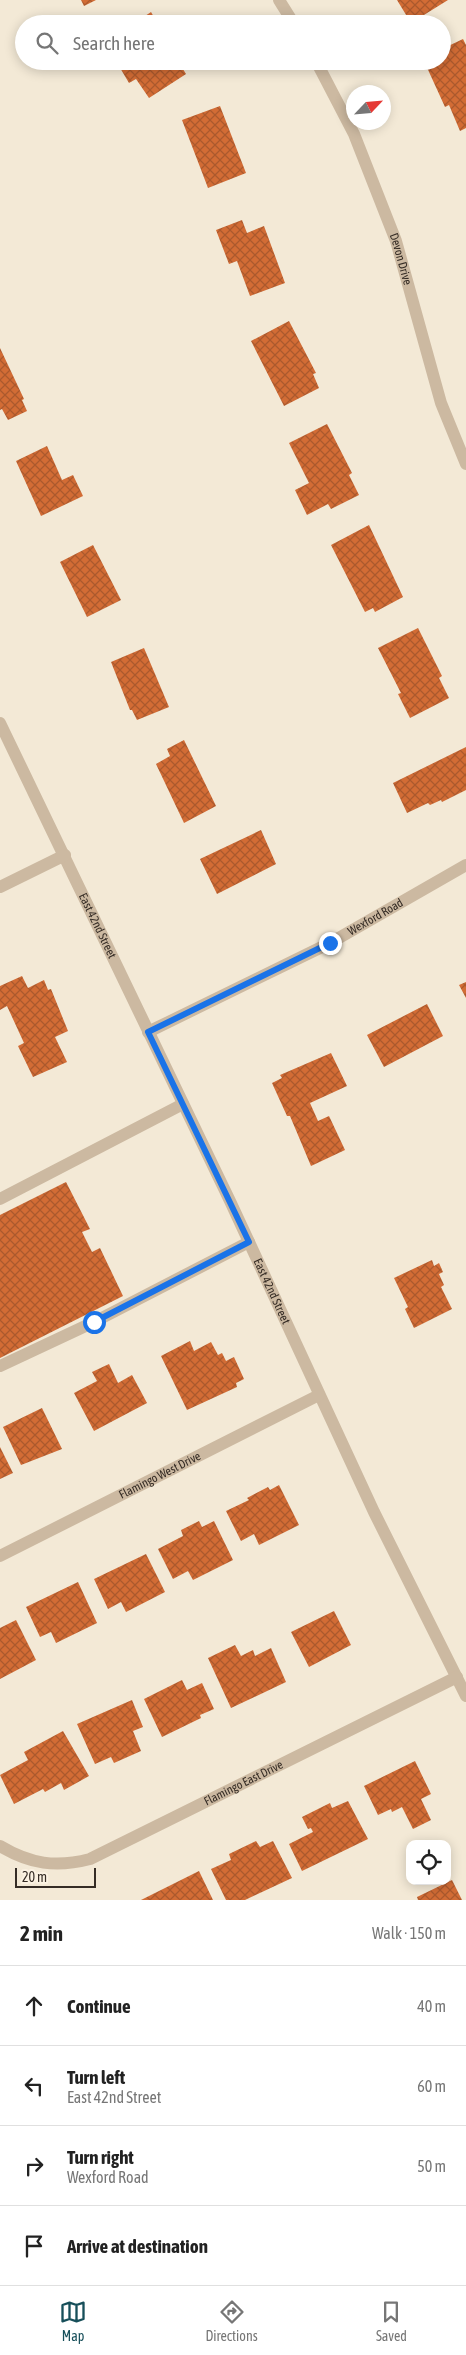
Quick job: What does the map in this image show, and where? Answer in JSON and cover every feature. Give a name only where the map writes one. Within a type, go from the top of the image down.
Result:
[{"type":"street","points":[[279,0],[288,15]]},
{"type":"street","name":"Devon Drive","points":[[321,70],[354,134],[396,241],[441,403],[466,464]]},
{"type":"street","name":"East 42nd Street","points":[[0,723],[65,855],[249,1242],[374,1512],[466,1696]]},
{"type":"street","points":[[0,887],[65,855]]},
{"type":"street","name":"Wexford Road","points":[[148,1032],[330,943],[466,865]]},
{"type":"street","points":[[0,1199],[183,1104]]},
{"type":"street","points":[[0,1366],[94,1322],[249,1242]]},
{"type":"street","name":"Flamingo West Drive","points":[[0,1556],[319,1395]]},
{"type":"street","name":"Flamingo East Drive","points":[[0,1846],[24,1859],[50,1865],[63,1865],[90,1859],[457,1677]]},
{"type":"building","points":[[81,0],[96,0],[84,6]]},
{"type":"building","points":[[397,0],[448,0],[424,15],[406,15]]},
{"type":"building","points":[[463,39],[466,45],[466,128],[460,131],[449,105],[445,107],[428,70],[451,70],[451,45]]},
{"type":"building","points":[[121,70],[184,70],[186,74],[149,98],[136,79],[129,83]]},
{"type":"building","points":[[220,106],[246,173],[208,188],[182,120]]},
{"type":"building","points":[[242,220],[247,233],[264,226],[285,283],[250,296],[237,261],[229,264],[216,230]]},
{"type":"building","points":[[289,321],[316,373],[313,374],[319,388],[284,406],[251,341]]},
{"type":"building","points":[[0,348],[24,399],[22,400],[27,411],[8,420],[2,409],[0,410]]},
{"type":"building","points":[[327,424],[352,473],[349,475],[359,495],[331,509],[328,504],[307,515],[295,490],[309,483],[289,443]]},
{"type":"building","points":[[47,446],[62,480],[73,475],[83,496],[41,516],[16,461]]},
{"type":"building","points":[[369,525],[403,597],[375,612],[373,608],[365,612],[331,545]]},
{"type":"building","points":[[93,545],[121,600],[87,617],[60,562]]},
{"type":"building","points":[[418,628],[442,676],[439,678],[449,698],[410,718],[398,694],[401,693],[378,648]]},
{"type":"building","points":[[144,648],[169,707],[137,720],[132,710],[130,710],[111,662]]},
{"type":"building","points":[[184,740],[216,806],[184,823],[156,764],[170,756],[167,749]]},
{"type":"building","points":[[466,747],[466,790],[442,802],[441,800],[430,805],[428,803],[407,813],[393,783]]},
{"type":"building","points":[[261,830],[276,864],[217,894],[200,859]]},
{"type":"building","points":[[22,976],[28,988],[44,980],[48,990],[51,989],[68,1031],[55,1037],[67,1062],[33,1077],[18,1046],[24,1043],[7,1006],[0,1010],[0,986]]},
{"type":"building","points":[[466,982],[466,998],[459,985]]},
{"type":"building","points":[[427,1004],[443,1036],[384,1067],[367,1035]]},
{"type":"building","points":[[331,1053],[347,1086],[310,1103],[318,1121],[329,1116],[345,1150],[311,1166],[290,1116],[287,1116],[272,1083],[282,1078],[280,1075]]},
{"type":"building","points":[[66,1182],[90,1229],[82,1232],[92,1252],[100,1248],[123,1296],[0,1358],[0,1215]]},
{"type":"building","points":[[432,1260],[434,1266],[439,1263],[443,1272],[439,1274],[444,1285],[441,1287],[452,1309],[414,1328],[405,1309],[408,1307],[394,1278]]},
{"type":"building","points":[[190,1341],[194,1351],[211,1342],[218,1355],[222,1353],[226,1361],[234,1357],[244,1379],[236,1383],[237,1387],[187,1410],[161,1356]]},
{"type":"building","points":[[109,1364],[118,1383],[132,1375],[147,1403],[94,1431],[74,1393],[97,1381],[92,1372]]},
{"type":"building","points":[[42,1408],[62,1449],[21,1465],[3,1427]]},
{"type":"building","points":[[0,1447],[13,1473],[0,1479]]},
{"type":"building","points":[[279,1485],[299,1525],[259,1545],[254,1534],[241,1541],[226,1511],[249,1500],[247,1498],[268,1487],[270,1490]]},
{"type":"building","points":[[199,1521],[202,1527],[214,1521],[233,1560],[193,1580],[188,1571],[173,1579],[158,1549],[183,1536],[181,1530]]},
{"type":"building","points":[[146,1554],[165,1592],[126,1612],[121,1602],[108,1609],[94,1579]]},
{"type":"building","points":[[78,1582],[97,1623],[56,1643],[51,1632],[40,1637],[26,1607]]},
{"type":"building","points":[[334,1611],[351,1645],[309,1667],[291,1632]]},
{"type":"building","points":[[16,1620],[36,1660],[0,1679],[0,1628]]},
{"type":"building","points":[[235,1645],[241,1656],[253,1650],[255,1656],[271,1648],[286,1682],[231,1708],[208,1658]]},
{"type":"building","points":[[182,1680],[187,1690],[202,1683],[214,1709],[200,1715],[201,1718],[162,1737],[144,1699]]},
{"type":"building","points":[[132,1700],[143,1727],[133,1731],[141,1751],[114,1763],[111,1757],[95,1764],[77,1724]]},
{"type":"building","points":[[63,1731],[89,1776],[64,1790],[61,1783],[45,1792],[43,1789],[14,1804],[0,1775],[28,1760],[24,1752]]},
{"type":"building","points":[[415,1761],[431,1794],[421,1799],[431,1820],[413,1829],[402,1807],[392,1812],[391,1809],[378,1815],[364,1786]]},
{"type":"building","points":[[348,1801],[368,1839],[302,1871],[289,1844],[313,1832],[311,1828],[308,1829],[302,1817],[330,1803],[332,1808]]},
{"type":"building","points":[[256,1841],[260,1847],[273,1841],[292,1878],[245,1900],[226,1900],[211,1869],[231,1860],[229,1854]]},
{"type":"building","points":[[199,1871],[213,1900],[141,1900]]},
{"type":"building","points":[[451,1880],[462,1900],[418,1900],[417,1897],[442,1885],[451,1885]]},
{"type":"route","points":[[94,1322],[249,1242],[148,1032],[330,943]]}]
